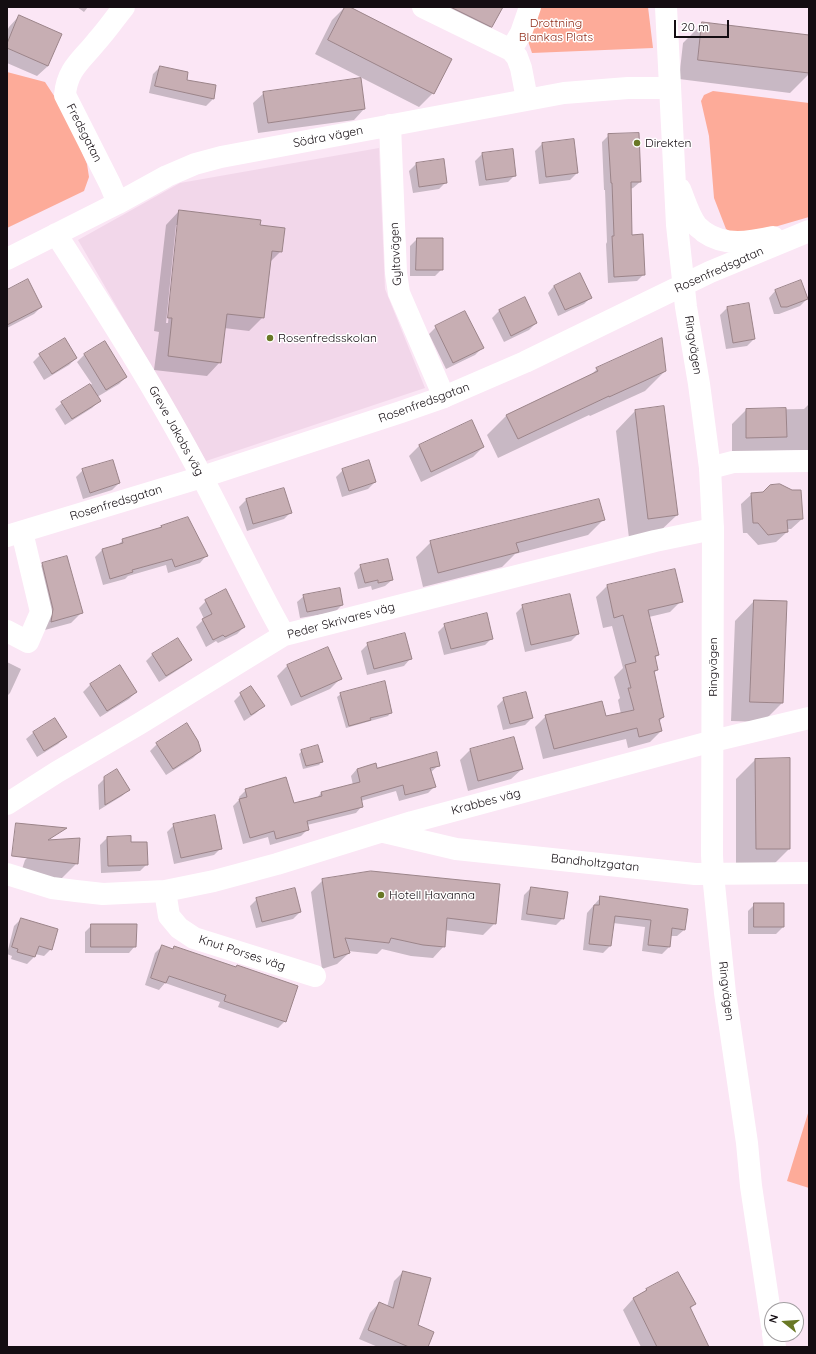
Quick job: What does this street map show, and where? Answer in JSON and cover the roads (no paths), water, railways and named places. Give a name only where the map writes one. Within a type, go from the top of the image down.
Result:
[{"type":"street","name":"Fredsgatan","points":[[118,203],[65,95],[66,84],[72,70],[98,41],[124,7]]},
{"type":"street","points":[[423,7],[511,50],[517,57],[521,68],[527,99]]},
{"type":"street","points":[[511,50],[521,33],[530,7]]},
{"type":"street","name":"Ringvägen","points":[[666,7],[677,225],[686,307],[699,384],[710,468],[712,529],[713,874],[725,993],[747,1143],[753,1202],[768,1302]]},
{"type":"street","name":"Södra vägen","points":[[7,259],[118,203],[166,176],[195,164],[221,157],[564,93],[628,88],[670,88]]},
{"type":"street","name":"Gyltavägen","points":[[390,125],[398,293],[444,397]]},
{"type":"street","name":"Rosenfredsgatan","points":[[674,174],[687,207],[697,227],[710,236],[726,242],[749,242],[809,227]]},
{"type":"street","name":"Rosenfredsgatan","points":[[7,631],[28,642],[41,612],[14,534],[202,477],[444,397],[525,362],[710,272],[809,230]]},
{"type":"street","name":"Greve Jakobs väg","points":[[56,234],[104,308],[163,406],[202,477],[264,600],[284,635]]},
{"type":"street","points":[[710,468],[733,462],[809,461]]},
{"type":"street","name":"Peder Skrivares väg","points":[[7,804],[57,772],[139,724],[284,635],[655,541],[712,529]]},
{"type":"street","name":"Krabbes väg","points":[[165,891],[235,876],[419,820],[713,741],[809,718]]},
{"type":"street","name":"Bandholtzgatan","points":[[383,832],[456,849],[713,874],[809,873]]},
{"type":"street","points":[[7,874],[46,886],[103,894],[165,891]]},
{"type":"street","name":"Knut Porses väg","points":[[165,891],[169,916],[179,928],[194,938],[315,976]]},
{"type":"place","name":"Direkten","points":[[637,143]]},
{"type":"place","name":"Rosenfredsskolan","points":[[270,338]]},
{"type":"place","name":"Hotell Havanna","points":[[381,895]]},
{"type":"park label","name":"Drottning Blankas Plats","points":[[556,30]]}]
